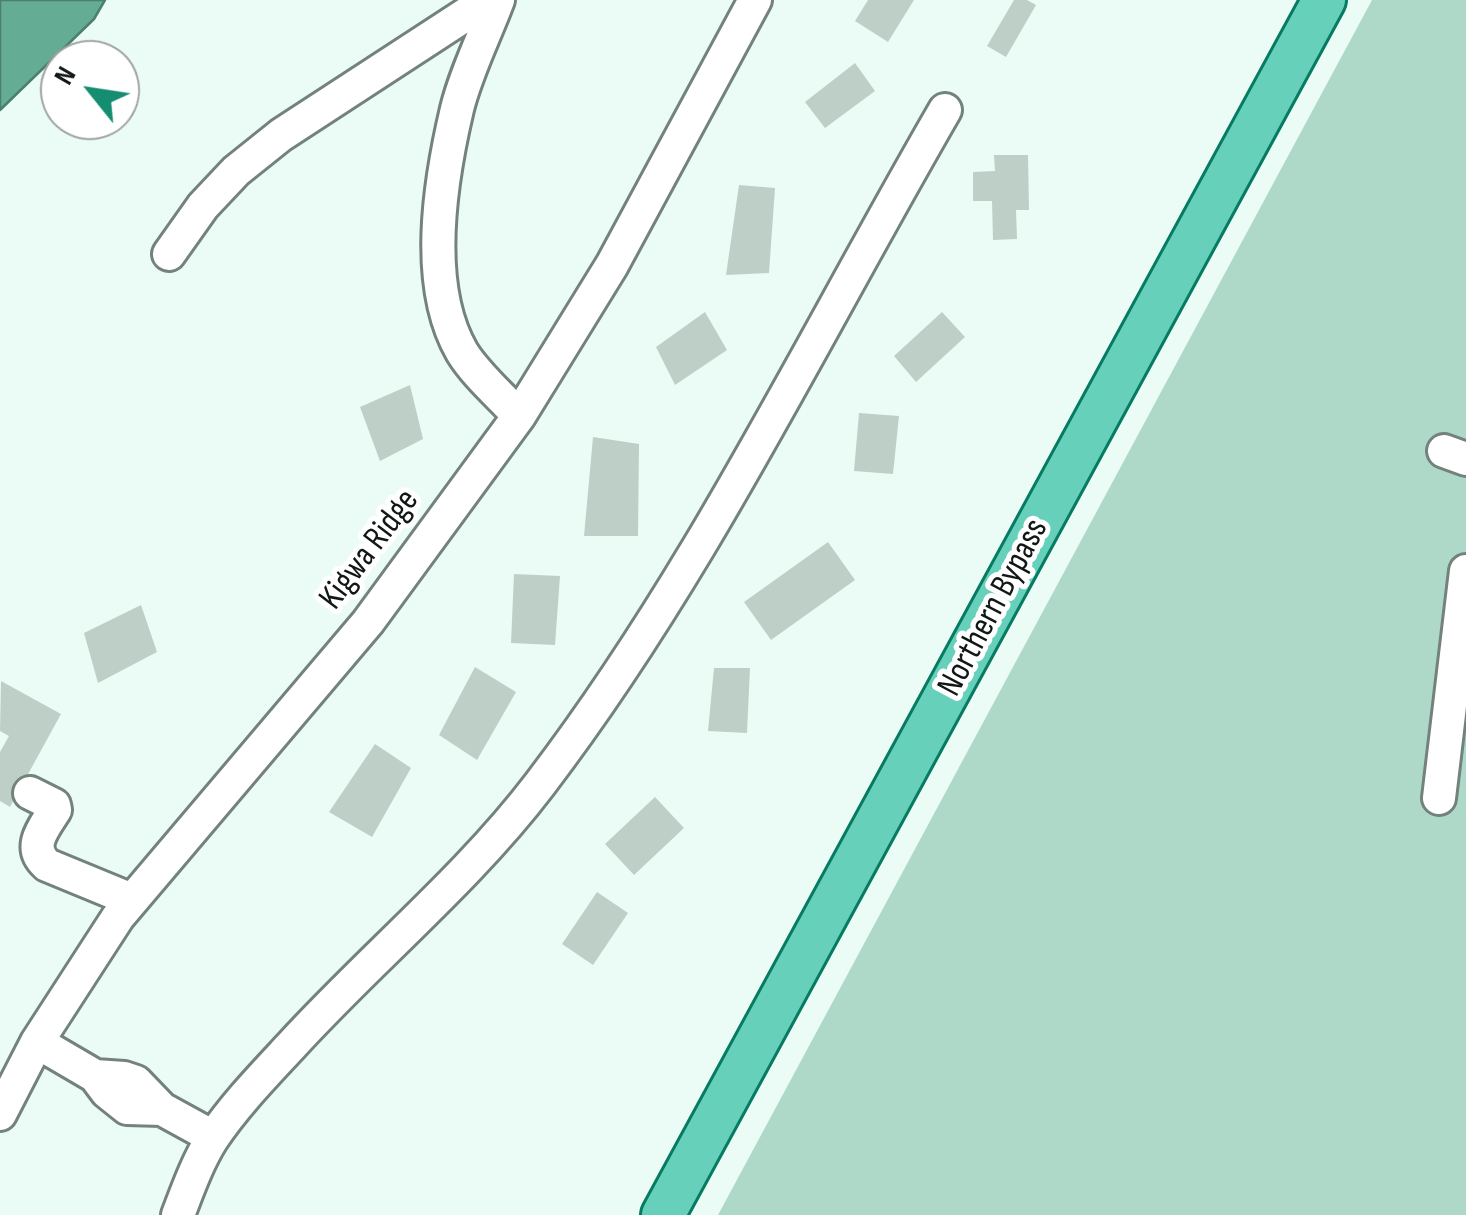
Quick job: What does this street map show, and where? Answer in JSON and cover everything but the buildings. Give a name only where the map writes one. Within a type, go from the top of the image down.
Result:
[{"type":"main road","name":"Northern Bypass","points":[[663,1215],[1324,0]]},
{"type":"street","points":[[169,254],[214,194],[281,135],[488,0]]},
{"type":"street","points":[[498,0],[458,106],[440,216],[440,269],[442,301],[463,354],[519,416]]},
{"type":"street","name":"Kigwa Ridge","points":[[0,1114],[37,1042],[132,900],[368,622],[519,416],[612,265],[755,0]]},
{"type":"street","points":[[178,1215],[194,1172],[214,1137],[258,1081],[463,871],[538,787],[602,699],[710,528],[945,110]]},
{"type":"street","points":[[1439,798],[1466,571]]},
{"type":"street","points":[[30,792],[55,810],[40,834],[38,857],[47,865],[132,900]]},
{"type":"street","points":[[37,1042],[96,1076],[107,1092],[127,1108],[162,1109],[214,1137]]},
{"type":"shaded area","points":[[0,0],[105,0],[94,19],[72,40],[40,40],[40,71],[0,110]]},
{"type":"shaded area","points":[[1372,0],[1466,0],[1466,1215],[718,1215]]}]
